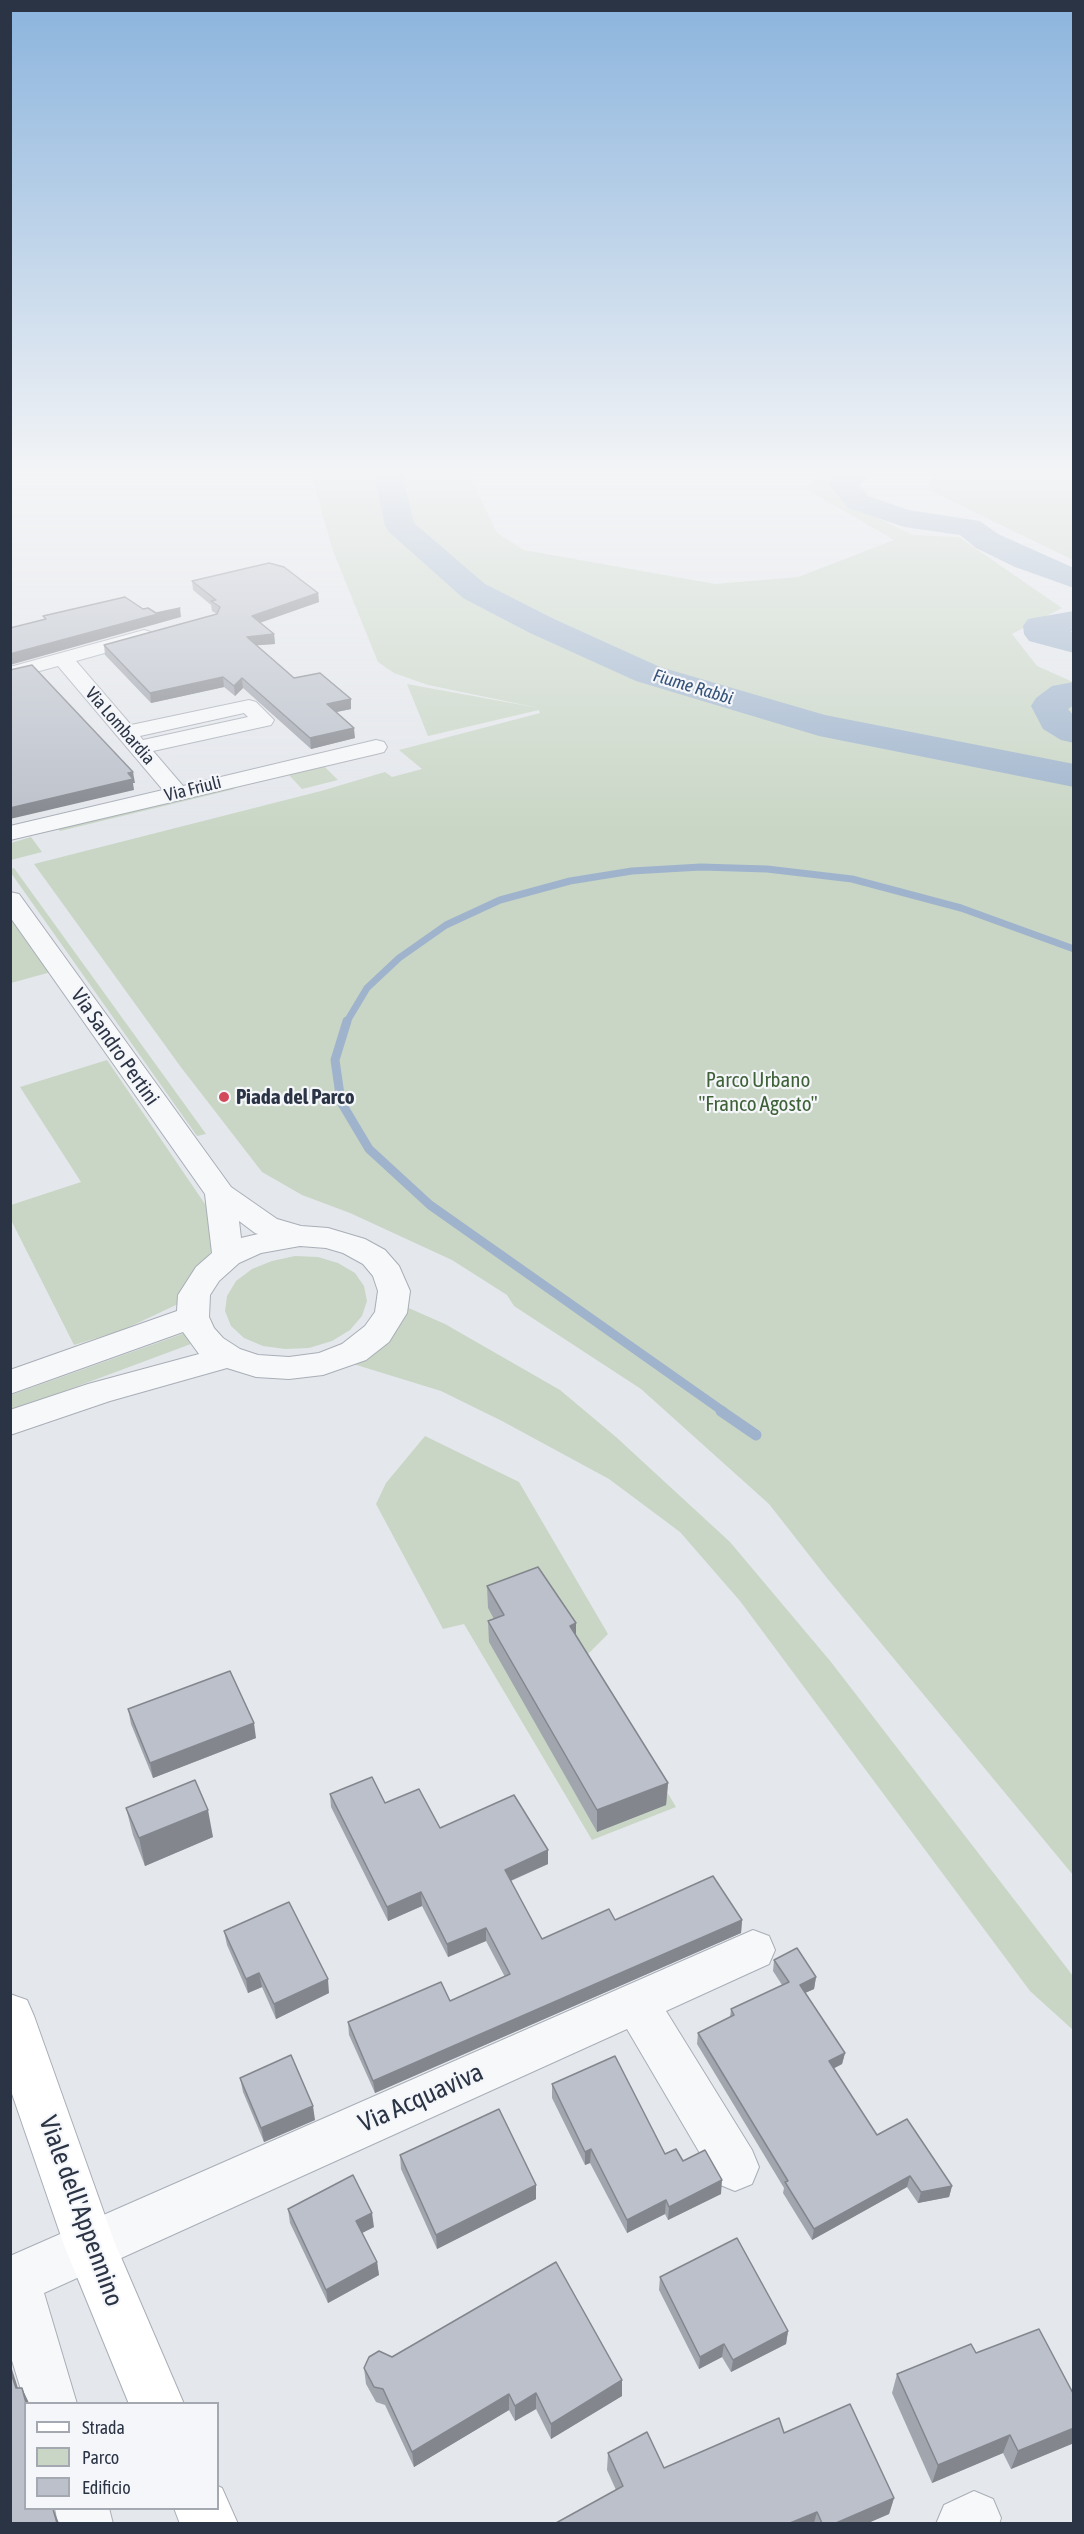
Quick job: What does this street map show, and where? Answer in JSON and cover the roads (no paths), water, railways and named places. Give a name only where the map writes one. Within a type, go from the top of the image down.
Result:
[{"type":"main road","name":"Viale dell'Appennino","points":[[10,2016],[90,2245],[157,2402]]},
{"type":"street","points":[[10,673],[164,630]]},
{"type":"street","name":"Via Lombardia","points":[[62,658],[177,793]]},
{"type":"street","points":[[249,706],[263,720],[132,740],[249,706]]},
{"type":"street","name":"Via Friuli","points":[[10,833],[376,747]]},
{"type":"street","name":"Via Sandro Pertini","points":[[10,899],[220,1194],[266,1226],[300,1236]]},
{"type":"street","name":"Via Sandro Pertini","points":[[220,1194],[228,1257]]},
{"type":"street","points":[[300,1236],[328,1238],[345,1243],[374,1257],[388,1273],[394,1292],[391,1313],[377,1334],[354,1352],[323,1364],[289,1368],[256,1366],[228,1357],[211,1346],[199,1332],[193,1317],[194,1295],[207,1274],[228,1257],[266,1241],[300,1236]]},
{"type":"street","points":[[10,1383],[193,1317]]},
{"type":"street","points":[[10,1423],[100,1392],[228,1357]]},
{"type":"street","name":"Via Acquaviva","points":[[13,2282],[90,2245],[108,2239],[753,1950]]},
{"type":"street","points":[[636,2002],[735,2168]]},
{"type":"street","points":[[13,2282],[51,2402]]},
{"type":"waterway","name":"Fiume Rabbi","points":[[476,592],[542,626],[648,674],[819,725],[1074,776]]},
{"type":"waterway","points":[[1074,621],[1040,626],[1041,634],[1074,643]]},
{"type":"waterway","points":[[1074,693],[1065,694],[1049,706],[1056,721],[1074,732]]},
{"type":"waterway","points":[[347,1022],[367,988],[399,958],[446,925],[500,900],[570,881],[632,871],[701,867],[767,869],[852,879],[961,908],[1074,949]]},
{"type":"waterway","points":[[347,1022],[335,1060],[341,1102],[369,1149],[430,1205],[724,1412]]},
{"type":"waterway","points":[[721,1411],[756,1435]]},
{"type":"place","name":"Piada del Parco","points":[[224,1097]]},
{"type":"park label","name":"Parco Urbano \"Franco Agosto\"","points":[[758,1092]]}]
